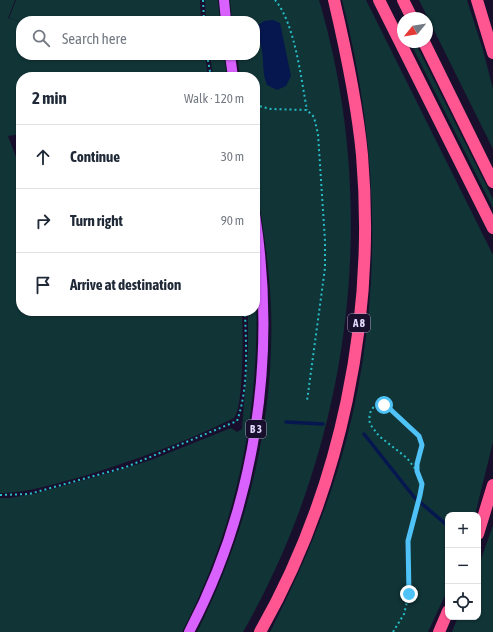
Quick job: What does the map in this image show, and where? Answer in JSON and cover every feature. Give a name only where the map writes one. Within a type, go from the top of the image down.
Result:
[{"type":"highway","name":"A 8","points":[[260,632],[285,583],[305,537],[330,466],[341,426],[358,332],[365,236],[362,155],[347,56],[334,0]]},
{"type":"highway","points":[[379,0],[493,228]]},
{"type":"highway","points":[[403,0],[409,12]]},
{"type":"highway","points":[[477,0],[493,52]]},
{"type":"highway","points":[[427,48],[493,182]]},
{"type":"highway","points":[[481,524],[493,486]]},
{"type":"highway","points":[[439,632],[445,618]]},
{"type":"main road","points":[[224,0],[226,16]]},
{"type":"main road","points":[[231,60],[232,72]]},
{"type":"main road","name":"B 3","points":[[189,632],[209,593],[222,559],[235,520],[254,438],[260,394],[264,338],[264,306],[260,265]]},
{"type":"path","points":[[203,0],[204,16]]},
{"type":"path","points":[[275,0],[279,5],[291,32],[307,110],[314,117],[321,155],[325,248],[324,281],[307,401]]},
{"type":"path","points":[[208,60],[210,72]]},
{"type":"path","points":[[260,106],[270,109],[307,110]]},
{"type":"path","points":[[0,495],[29,494],[126,467],[236,421],[243,404],[246,348],[245,316]]},
{"type":"path","points":[[393,632],[404,614],[409,594],[408,541],[422,484],[417,471],[407,458],[379,436],[370,424],[370,411],[374,407],[381,405],[390,409],[419,436],[422,445],[417,460],[417,471]]},
{"type":"green space","points":[[0,0],[15,0],[8,18],[16,20],[16,60],[206,60],[207,72],[16,72],[16,135],[8,136],[16,157],[16,316],[242,316],[242,368],[240,400],[234,418],[179,443],[103,470],[44,487],[24,491],[0,493]]},
{"type":"green space","points":[[16,0],[200,0],[201,16],[16,16],[16,20],[9,18]]},
{"type":"green space","points":[[205,0],[218,0],[220,16],[206,16]]},
{"type":"green space","points":[[230,0],[319,0],[338,79],[348,160],[351,242],[345,324],[331,404],[309,483],[280,559],[243,632],[197,632],[215,594],[230,555],[243,516],[254,475],[263,434],[271,351],[269,274],[260,207],[260,72],[239,72],[238,60],[260,60],[260,16],[232,16]]},
{"type":"green space","points":[[342,0],[366,0],[493,255],[493,442],[476,512],[445,512],[445,595],[428,632],[270,632],[308,552],[324,511],[338,469],[353,411],[364,353],[370,294],[372,234],[370,175],[364,116],[355,58]]},
{"type":"green space","points":[[419,0],[467,0],[483,50],[493,89],[493,149],[433,28],[433,12],[425,12]]},
{"type":"green space","points":[[413,48],[418,48],[493,199],[493,208]]},
{"type":"green space","points":[[211,60],[225,60],[226,72],[212,72]]},
{"type":"green space","points":[[248,316],[257,316],[251,411],[233,502],[219,546],[202,590],[182,632],[0,632],[0,498],[10,498],[37,493],[119,470],[151,460],[231,428],[237,432],[242,429],[248,350]]},
{"type":"green space","points":[[493,525],[493,632],[452,632],[457,620],[481,620],[481,559]]},
{"type":"shaded area","points":[[273,20],[280,23],[291,76],[286,86],[277,90],[267,85],[265,81],[260,42],[260,24],[264,21]]},
{"type":"waterway","points":[[286,422],[323,424]]},
{"type":"waterway","points":[[364,434],[414,497],[445,523]]},
{"type":"route","points":[[384,405],[419,436],[422,445],[417,460],[417,471],[422,484],[408,541],[409,594]]}]
